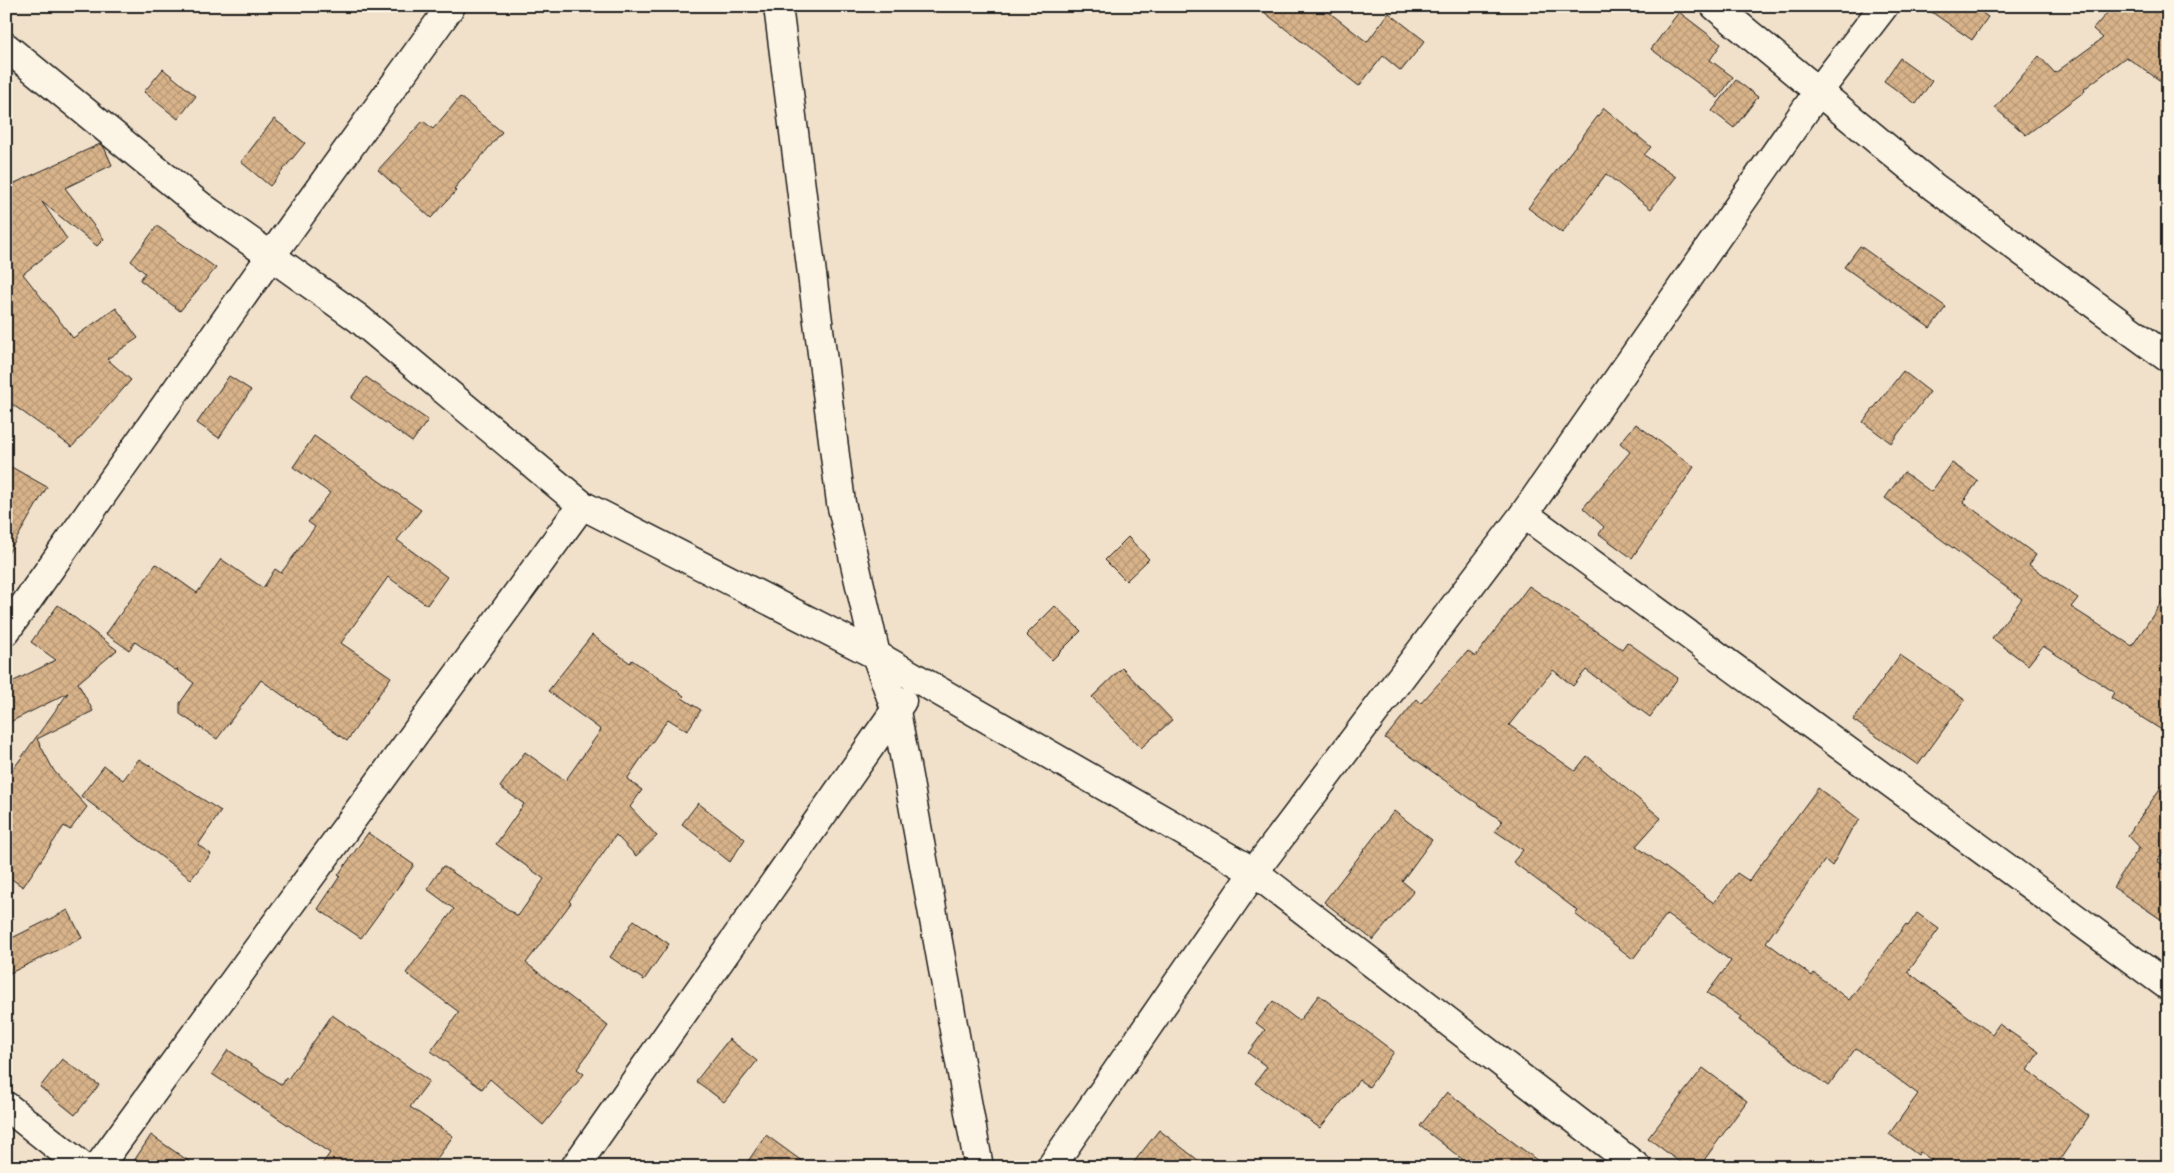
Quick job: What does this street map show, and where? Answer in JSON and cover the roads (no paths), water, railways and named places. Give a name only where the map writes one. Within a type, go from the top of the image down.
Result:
[{"type":"street","points":[[6,631],[271,256],[451,6]]},
{"type":"street","points":[[778,6],[841,503],[876,656],[896,711],[979,1167]]},
{"type":"street","points":[[1714,6],[1934,188],[2168,358]]},
{"type":"street","points":[[1051,1167],[1254,872],[1524,514],[1818,92],[1884,6]]},
{"type":"street","points":[[6,47],[202,208],[358,318],[582,505],[876,656],[1254,872],[1636,1167]]},
{"type":"street","points":[[98,1167],[582,505]]},
{"type":"street","points":[[1524,514],[2168,986]]},
{"type":"street","points":[[575,1167],[896,711],[916,678]]},
{"type":"street","points":[[6,1106],[83,1167]]}]
